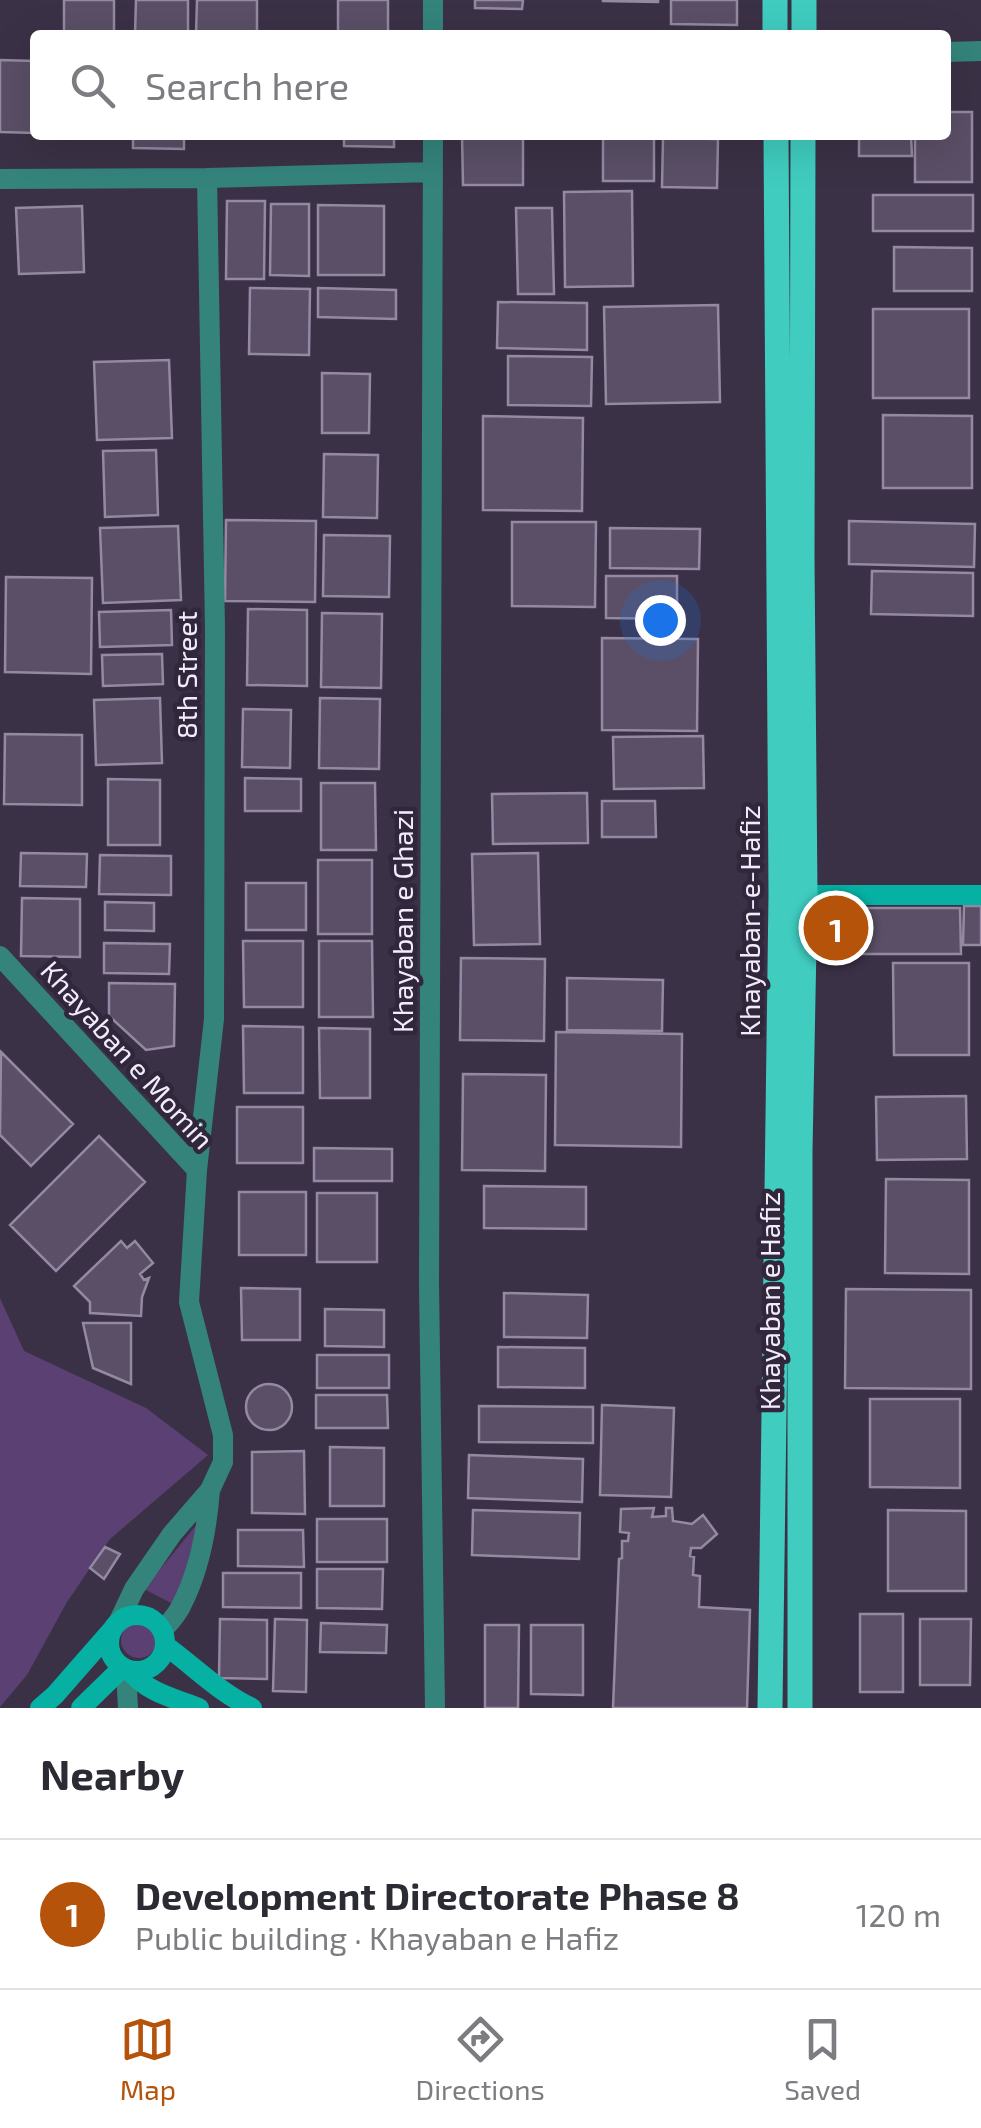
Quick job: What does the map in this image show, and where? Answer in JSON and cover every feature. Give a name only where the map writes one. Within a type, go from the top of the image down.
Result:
[{"type":"main road","points":[[775,0],[775,30]]},
{"type":"main road","points":[[804,0],[804,30]]},
{"type":"main road","name":"Khayaban-e-Hafiz","points":[[776,140],[793,895]]},
{"type":"main road","name":"Khayaban-e-Hafiz","points":[[770,1708],[802,578],[804,140]]},
{"type":"main road","points":[[793,895],[981,895]]},
{"type":"main road","name":"Khayaban e Hafiz","points":[[793,895],[800,1150],[800,1708]]},
{"type":"main road","points":[[40,1708],[127,1616],[154,1620],[165,1638],[192,1665],[230,1698],[252,1708]]},
{"type":"main road","points":[[115,1626],[110,1652],[126,1670],[148,1687],[199,1708]]},
{"type":"main road","points":[[81,1708],[126,1670],[142,1672],[154,1667],[162,1658],[165,1638]]},
{"type":"street","points":[[433,0],[434,30]]},
{"type":"street","points":[[951,52],[981,51]]},
{"type":"street","name":"Khayaban e Ghazi","points":[[433,140],[429,1284],[434,1708]]},
{"type":"street","points":[[0,178],[433,172]]},
{"type":"street","name":"8th Street","points":[[197,1170],[214,1019],[215,628],[207,178]]},
{"type":"street","name":"Khayaban e Momin","points":[[0,956],[197,1170],[190,1302],[223,1435],[223,1462],[210,1490],[172,1534],[134,1589],[115,1626]]},
{"type":"street","name":"Khayaban e Momin","points":[[165,1638],[182,1606],[206,1536],[210,1490]]},
{"type":"street","points":[[126,1670],[128,1708]]},
{"type":"shaded area","points":[[0,1298],[24,1351],[146,1408],[208,1455],[110,1539],[67,1602],[27,1675],[0,1707]]},
{"type":"shaded area","points":[[198,1523],[177,1606],[144,1589]]},
{"type":"shaded area","points":[[139,1622],[151,1628],[157,1640],[151,1652],[139,1658],[127,1652],[121,1640],[127,1628]]},
{"type":"building","points":[[64,0],[114,0],[114,30],[64,30]]},
{"type":"building","points":[[136,0],[188,0],[188,30],[135,30]]},
{"type":"building","points":[[197,0],[257,0],[257,30],[196,30]]},
{"type":"building","points":[[338,0],[388,0],[388,30],[338,30]]},
{"type":"building","points":[[475,0],[523,0],[522,9],[475,8]]},
{"type":"building","points":[[658,0],[658,2],[603,1]]},
{"type":"building","points":[[671,0],[737,0],[737,25],[671,24]]},
{"type":"building","points":[[0,60],[30,61],[30,133],[0,132]]},
{"type":"building","points":[[951,112],[972,112],[972,182],[915,182],[915,140],[951,140]]},
{"type":"building","points":[[133,140],[184,140],[184,149],[133,148]]},
{"type":"building","points":[[344,140],[394,140],[394,147],[344,146]]},
{"type":"building","points":[[462,140],[523,140],[523,185],[463,185]]},
{"type":"building","points":[[603,140],[654,140],[654,181],[603,181]]},
{"type":"building","points":[[663,140],[718,140],[717,188],[662,187]]},
{"type":"building","points":[[859,140],[911,140],[912,156],[859,156]]},
{"type":"building","points":[[632,191],[633,286],[565,287],[564,192]]},
{"type":"building","points":[[873,195],[973,195],[973,231],[873,231]]},
{"type":"building","points":[[227,201],[265,201],[264,279],[226,279]]},
{"type":"building","points":[[271,204],[309,204],[309,276],[270,275]]},
{"type":"building","points":[[318,205],[384,206],[384,275],[318,275]]},
{"type":"building","points":[[82,206],[84,272],[19,274],[16,208]]},
{"type":"building","points":[[516,208],[552,208],[554,294],[518,294]]},
{"type":"building","points":[[894,247],[972,248],[972,291],[894,291]]},
{"type":"building","points":[[250,288],[310,289],[309,355],[249,354]]},
{"type":"building","points":[[318,288],[396,290],[396,319],[318,317]]},
{"type":"building","points":[[498,302],[587,303],[587,350],[497,348]]},
{"type":"building","points":[[718,305],[720,402],[606,404],[604,307]]},
{"type":"building","points":[[873,309],[969,309],[969,398],[873,398]]},
{"type":"building","points":[[508,356],[592,357],[591,406],[508,405]]},
{"type":"building","points":[[169,360],[172,438],[97,440],[94,362]]},
{"type":"building","points":[[322,373],[370,374],[369,433],[322,433]]},
{"type":"building","points":[[883,415],[972,416],[972,488],[883,488]]},
{"type":"building","points":[[483,416],[583,418],[582,511],[483,510]]},
{"type":"building","points":[[156,450],[158,515],[105,517],[103,451]]},
{"type":"building","points":[[324,454],[378,455],[377,518],[323,517]]},
{"type":"building","points":[[226,520],[316,521],[315,602],[225,601]]},
{"type":"building","points":[[849,521],[975,524],[974,567],[849,564]]},
{"type":"building","points":[[512,522],[596,522],[595,607],[512,606]]},
{"type":"building","points":[[178,526],[181,600],[103,603],[100,528]]},
{"type":"building","points":[[610,528],[700,529],[699,569],[610,568]]},
{"type":"building","points":[[324,535],[390,536],[389,597],[323,596]]},
{"type":"building","points":[[872,571],[973,573],[973,616],[871,614]]},
{"type":"building","points":[[606,576],[677,576],[677,619],[606,618]]},
{"type":"building","points":[[6,577],[92,578],[91,674],[5,672]]},
{"type":"building","points":[[248,609],[307,610],[307,686],[247,685]]},
{"type":"building","points":[[171,610],[172,645],[100,647],[99,612]]},
{"type":"building","points":[[322,613],[382,614],[381,688],[321,687]]},
{"type":"building","points":[[602,638],[698,639],[697,731],[602,730]]},
{"type":"building","points":[[162,654],[163,684],[103,686],[102,655]]},
{"type":"building","points":[[160,698],[162,763],[96,765],[94,700]]},
{"type":"building","points":[[320,698],[380,699],[379,769],[319,768]]},
{"type":"building","points":[[243,709],[291,710],[290,768],[242,767]]},
{"type":"building","points":[[5,734],[82,735],[82,805],[4,804]]},
{"type":"building","points":[[703,736],[704,788],[614,789],[613,737]]},
{"type":"building","points":[[245,778],[301,779],[301,811],[245,811]]},
{"type":"building","points":[[108,779],[160,780],[160,845],[108,845]]},
{"type":"building","points":[[321,783],[375,783],[376,850],[321,850]]},
{"type":"building","points":[[587,793],[588,843],[493,844],[492,794]]},
{"type":"building","points":[[602,801],[655,801],[656,837],[602,837]]},
{"type":"building","points":[[21,853],[87,854],[86,887],[20,886]]},
{"type":"building","points":[[538,853],[540,944],[474,945],[472,854]]},
{"type":"building","points":[[100,855],[171,856],[171,895],[99,894]]},
{"type":"building","points":[[318,860],[372,860],[372,934],[318,934]]},
{"type":"building","points":[[246,883],[306,883],[306,930],[246,930]]},
{"type":"building","points":[[22,898],[80,899],[80,957],[21,956]]},
{"type":"building","points":[[105,902],[154,903],[154,931],[105,930]]},
{"type":"building","points":[[964,906],[981,906],[981,945],[963,945]]},
{"type":"building","points":[[859,908],[960,908],[961,954],[859,954]]},
{"type":"building","points":[[243,941],[303,941],[303,1007],[244,1007]]},
{"type":"building","points":[[319,941],[372,941],[373,1017],[319,1017]]},
{"type":"building","points":[[104,943],[170,944],[169,974],[104,973]]},
{"type":"building","points":[[461,958],[545,959],[544,1041],[460,1040]]},
{"type":"building","points":[[893,963],[969,963],[969,1055],[894,1055]]},
{"type":"building","points":[[567,978],[663,980],[662,1031],[567,1030]]},
{"type":"building","points":[[109,983],[175,984],[174,1046],[146,1050],[109,1016]]},
{"type":"building","points":[[243,1026],[303,1027],[303,1093],[244,1093]]},
{"type":"building","points":[[319,1028],[370,1029],[370,1098],[320,1098]]},
{"type":"building","points":[[556,1032],[682,1034],[681,1147],[555,1145]]},
{"type":"building","points":[[1,1052],[73,1124],[31,1166],[0,1135]]},
{"type":"building","points":[[463,1074],[546,1075],[545,1171],[462,1170]]},
{"type":"building","points":[[966,1096],[967,1159],[877,1160],[876,1097]]},
{"type":"building","points":[[237,1107],[303,1107],[303,1163],[237,1163]]},
{"type":"building","points":[[99,1136],[145,1182],[56,1271],[10,1225]]},
{"type":"building","points":[[314,1148],[392,1149],[392,1181],[314,1181]]},
{"type":"building","points":[[886,1179],[969,1180],[969,1274],[885,1273]]},
{"type":"building","points":[[484,1186],[586,1187],[586,1229],[484,1228]]},
{"type":"building","points":[[239,1192],[306,1192],[306,1255],[239,1255]]},
{"type":"building","points":[[317,1193],[377,1193],[377,1262],[317,1262]]},
{"type":"building","points":[[121,1241],[127,1248],[135,1241],[153,1263],[140,1274],[144,1280],[149,1278],[141,1316],[90,1313],[90,1302],[74,1286]]},
{"type":"building","points":[[241,1288],[300,1289],[300,1340],[242,1340]]},
{"type":"building","points":[[846,1289],[971,1290],[971,1389],[845,1388]]},
{"type":"building","points":[[504,1293],[588,1295],[587,1338],[504,1337]]},
{"type":"building","points":[[325,1309],[384,1310],[384,1347],[325,1346]]},
{"type":"building","points":[[83,1323],[131,1323],[131,1384],[93,1368]]},
{"type":"building","points":[[498,1347],[585,1348],[585,1388],[498,1387]]},
{"type":"building","points":[[317,1355],[389,1355],[389,1388],[317,1388]]},
{"type":"building","points":[[269,1384],[286,1390],[292,1407],[286,1424],[269,1430],[252,1424],[246,1407],[252,1390]]},
{"type":"building","points":[[316,1395],[387,1395],[388,1428],[316,1428]]},
{"type":"building","points":[[870,1399],[960,1399],[960,1488],[870,1487]]},
{"type":"building","points":[[602,1405],[674,1408],[671,1497],[600,1495]]},
{"type":"building","points":[[479,1406],[593,1407],[593,1443],[479,1442]]},
{"type":"building","points":[[330,1447],[384,1448],[384,1506],[330,1506]]},
{"type":"building","points":[[304,1451],[305,1514],[252,1513],[252,1452]]},
{"type":"building","points":[[469,1455],[583,1459],[582,1502],[468,1498]]},
{"type":"building","points":[[654,1508],[652,1517],[666,1516],[666,1508],[672,1508],[673,1521],[692,1524],[703,1515],[717,1534],[701,1548],[691,1548],[693,1575],[700,1576],[699,1607],[750,1610],[747,1708],[613,1708],[619,1559],[622,1541],[628,1541],[629,1533],[620,1532],[621,1509]]},
{"type":"building","points":[[473,1510],[580,1513],[579,1559],[472,1555]]},
{"type":"building","points":[[888,1510],[966,1511],[966,1591],[888,1591]]},
{"type":"building","points":[[317,1519],[387,1519],[387,1562],[317,1562]]},
{"type":"building","points":[[238,1530],[303,1530],[304,1567],[238,1566]]},
{"type":"building","points":[[105,1547],[120,1554],[104,1579],[90,1568]]},
{"type":"building","points":[[317,1569],[383,1569],[382,1609],[317,1608]]},
{"type":"building","points":[[223,1573],[301,1573],[301,1608],[223,1607]]},
{"type":"building","points":[[860,1614],[903,1614],[903,1692],[860,1692]]},
{"type":"building","points":[[220,1619],[267,1620],[267,1679],[219,1678]]},
{"type":"building","points":[[275,1619],[307,1620],[306,1692],[273,1691]]},
{"type":"building","points":[[920,1619],[971,1619],[970,1685],[920,1685]]},
{"type":"building","points":[[321,1623],[387,1625],[386,1653],[320,1652]]},
{"type":"building","points":[[485,1625],[519,1625],[518,1708],[485,1708]]},
{"type":"building","points":[[531,1625],[583,1625],[583,1695],[531,1694]]},
{"type":"place","name":"Development Directorate Phase 8","points":[[836,928]]}]
